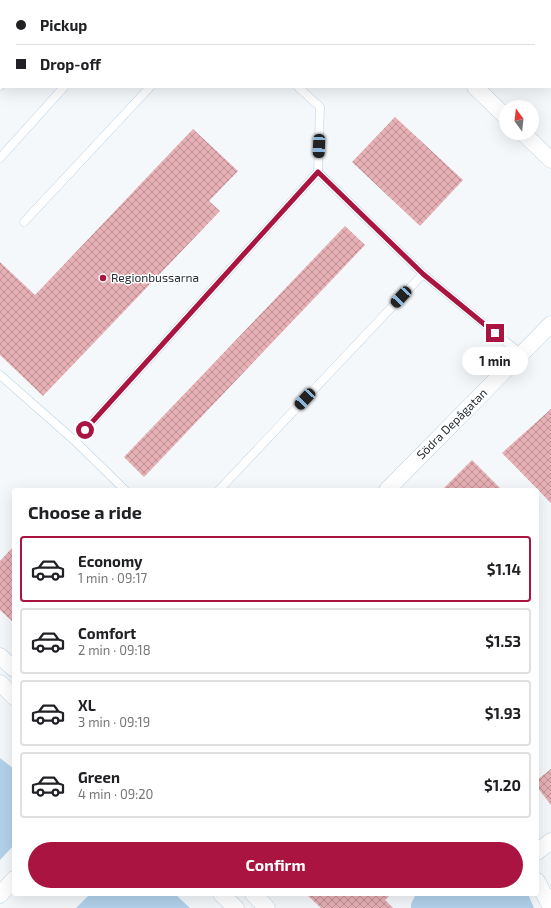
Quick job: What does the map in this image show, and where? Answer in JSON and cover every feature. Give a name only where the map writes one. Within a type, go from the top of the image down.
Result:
[{"type":"street","points":[[476,88],[499,110]]},
{"type":"street","points":[[530,140],[551,160]]},
{"type":"street","name":"Södra Depågatan","points":[[389,488],[551,324]]},
{"type":"street","points":[[0,656],[12,667]]},
{"type":"street","points":[[0,683],[12,695]]},
{"type":"street","points":[[539,850],[551,841]]},
{"type":"street","points":[[0,895],[12,881]]},
{"type":"street","points":[[539,885],[551,907]]},
{"type":"street","points":[[223,896],[236,908]]},
{"type":"street","points":[[255,896],[267,908]]},
{"type":"lane","points":[[0,158],[63,88]]},
{"type":"lane","points":[[24,222],[149,88]]},
{"type":"lane","points":[[74,441],[318,172],[320,107],[299,88]]},
{"type":"lane","points":[[318,172],[423,274],[521,354]]},
{"type":"lane","points":[[221,488],[423,274]]},
{"type":"lane","points":[[0,375],[124,488]]},
{"type":"green space","points":[[0,758],[12,767],[12,847],[0,860]]},
{"type":"green space","points":[[88,896],[177,896],[190,908],[76,908]]},
{"type":"green space","points":[[415,896],[529,896],[534,908],[411,908],[411,904]]},
{"type":"building","points":[[395,117],[463,180],[420,226],[352,162]]},
{"type":"building","name":"Regionbussarna","points":[[193,129],[238,171],[209,201],[220,211],[43,396],[0,355],[0,262],[35,295]]},
{"type":"building","points":[[345,226],[365,245],[144,477],[124,457]]},
{"type":"building","points":[[551,409],[551,503],[539,491],[539,488],[536,488],[502,453]]},
{"type":"building","points":[[472,460],[500,488],[444,488]]},
{"type":"building","points":[[12,548],[12,621],[0,610],[0,561]]},
{"type":"building","points":[[551,769],[551,805],[539,790],[539,778]]},
{"type":"building","points":[[308,896],[389,896],[385,900],[393,908],[321,908]]},
{"type":"place","name":"Regionbussarna","points":[[103,278]]},
{"type":"route","points":[[85,430],[318,172],[423,274],[495,333]]}]
